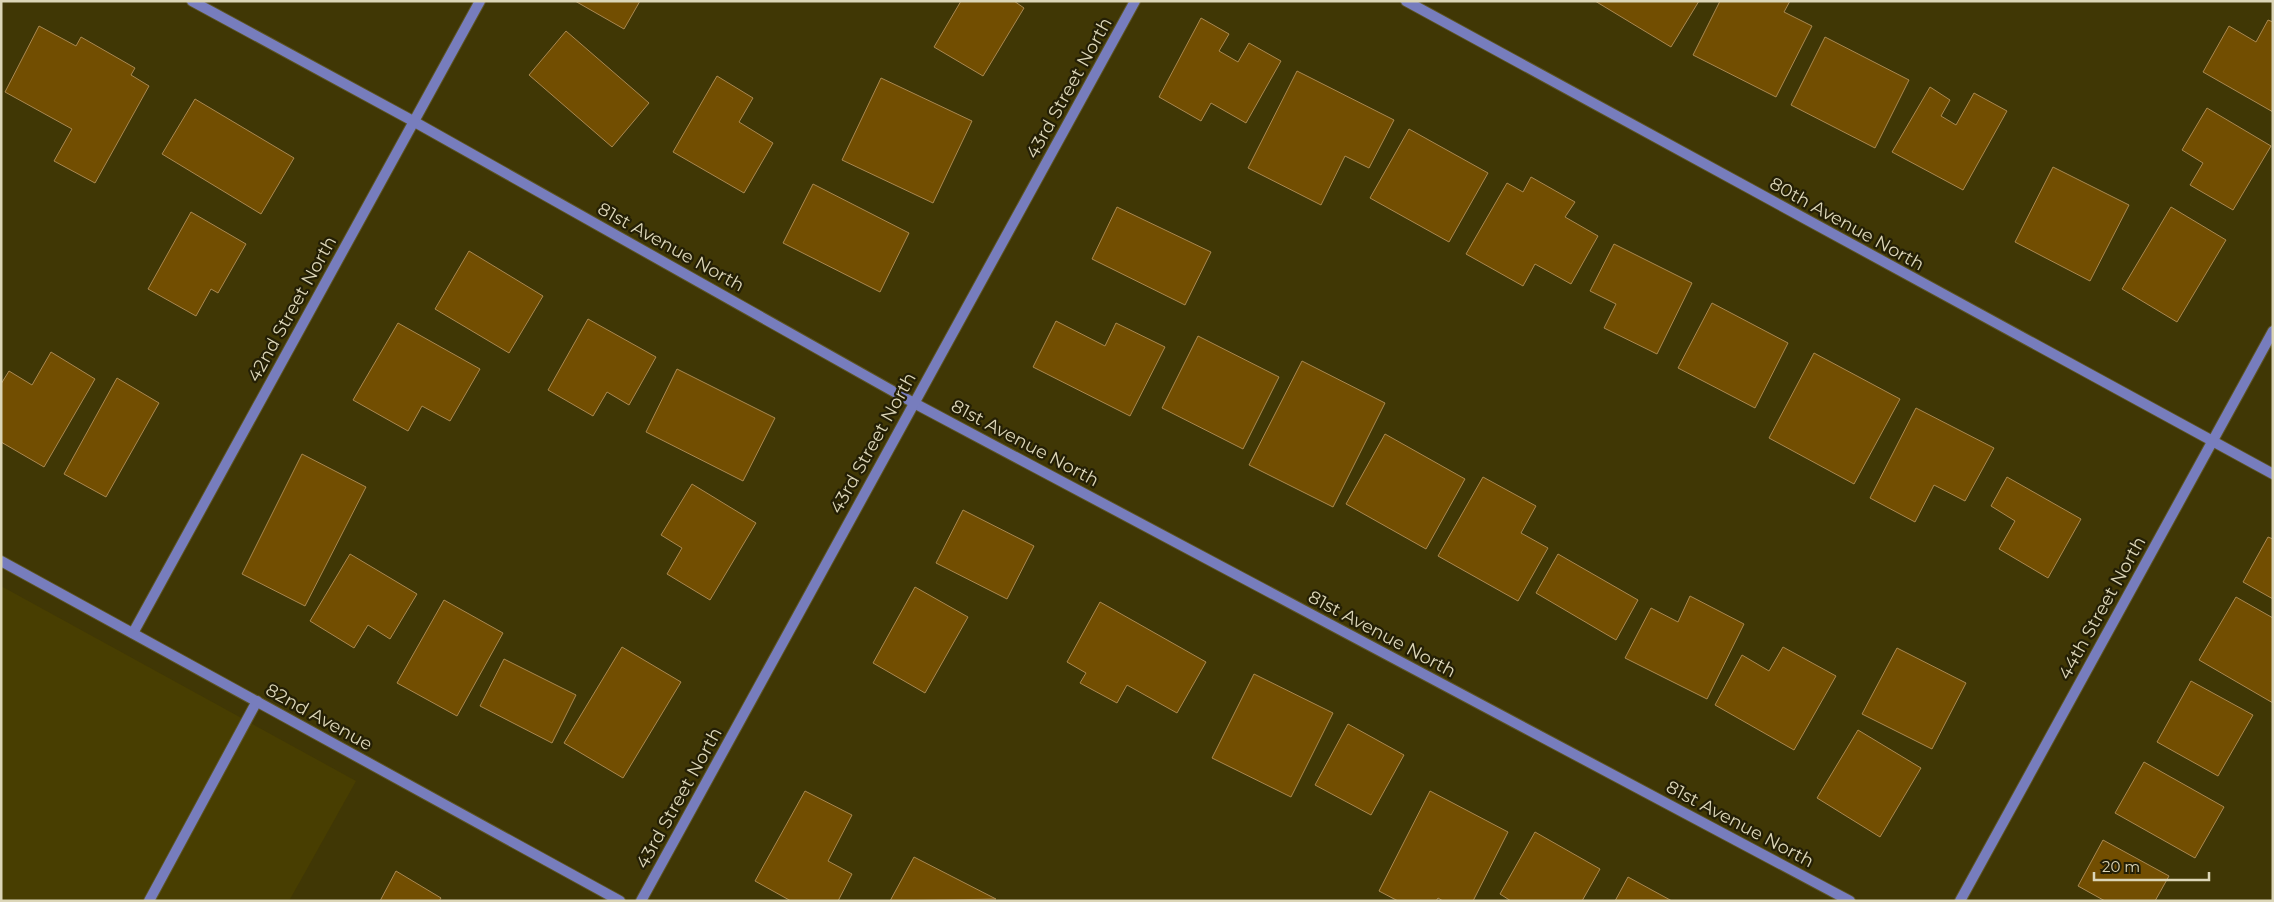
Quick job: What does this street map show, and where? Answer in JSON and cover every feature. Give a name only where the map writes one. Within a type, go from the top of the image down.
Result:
[{"type":"street","name":"81st Avenue North","points":[[192,1],[413,121],[914,402],[1850,901]]},
{"type":"street","name":"42nd Street North","points":[[132,633],[480,1]]},
{"type":"street","name":"43rd Street North","points":[[641,901],[1135,1]]},
{"type":"street","name":"80th Avenue North","points":[[1406,1],[2273,474]]},
{"type":"street","name":"44th Street North","points":[[1960,901],[2273,331]]},
{"type":"street","name":"82nd Avenue","points":[[1,561],[620,901]]},
{"type":"street","points":[[149,901],[257,701]]},
{"type":"shaded area","points":[[1,586],[356,781],[289,901],[1,901]]},
{"type":"building","points":[[575,1],[640,1],[624,29]]},
{"type":"building","points":[[961,1],[1014,1],[1024,8],[983,76],[934,47]]},
{"type":"building","points":[[1595,1],[1699,1],[1671,47]]},
{"type":"building","points":[[1720,1],[1790,1],[1784,12],[1812,26],[1776,97],[1693,55]]},
{"type":"building","points":[[1201,18],[1229,34],[1219,51],[1238,62],[1249,43],[1281,61],[1246,123],[1211,103],[1201,121],[1159,97]]},
{"type":"building","points":[[2268,20],[2273,22],[2273,112],[2203,72],[2229,26],[2256,42]]},
{"type":"building","points":[[39,26],[76,46],[81,37],[135,68],[131,75],[149,86],[95,183],[54,161],[72,129],[5,92]]},
{"type":"building","points":[[566,31],[649,103],[612,147],[529,75]]},
{"type":"building","points":[[1825,37],[1909,80],[1875,148],[1791,105]]},
{"type":"building","points":[[1297,71],[1394,120],[1369,168],[1345,156],[1321,205],[1248,168]]},
{"type":"building","points":[[717,76],[753,98],[739,122],[773,143],[744,193],[673,152]]},
{"type":"building","points":[[881,78],[972,121],[933,203],[842,160]]},
{"type":"building","points":[[1930,87],[1950,100],[1941,116],[1956,125],[1974,93],[2007,111],[1963,190],[1892,152]]},
{"type":"building","points":[[195,99],[294,158],[261,214],[162,154]]},
{"type":"building","points":[[2207,108],[2271,146],[2233,210],[2190,185],[2203,163],[2182,150]]},
{"type":"building","points":[[1409,129],[1488,173],[1449,242],[1370,198]]},
{"type":"building","points":[[2053,167],[2129,205],[2090,281],[2015,242]]},
{"type":"building","points":[[1531,177],[1575,202],[1565,217],[1598,236],[1571,284],[1535,264],[1523,286],[1466,254],[1507,183],[1523,192]]},
{"type":"building","points":[[813,184],[909,233],[880,292],[783,243]]},
{"type":"building","points":[[1117,207],[1211,252],[1185,305],[1092,259]]},
{"type":"building","points":[[2171,207],[2226,240],[2177,322],[2122,289]]},
{"type":"building","points":[[191,212],[246,244],[218,293],[211,289],[196,316],[148,289]]},
{"type":"building","points":[[1614,244],[1692,283],[1657,354],[1604,328],[1616,304],[1590,291]]},
{"type":"building","points":[[469,251],[543,296],[509,353],[435,309]]},
{"type":"building","points":[[1712,303],[1788,343],[1755,408],[1678,368]]},
{"type":"building","points":[[588,319],[656,357],[629,405],[607,392],[593,416],[548,390]]},
{"type":"building","points":[[1056,321],[1105,346],[1116,323],[1165,347],[1130,416],[1033,367]]},
{"type":"building","points":[[398,323],[480,369],[450,421],[422,406],[408,431],[353,400]]},
{"type":"building","points":[[1198,336],[1279,377],[1243,449],[1162,408]]},
{"type":"building","points":[[51,352],[95,379],[44,467],[1,442],[1,384],[9,371],[32,385]]},
{"type":"building","points":[[1814,353],[1900,399],[1854,484],[1769,438]]},
{"type":"building","points":[[1302,361],[1385,403],[1333,507],[1249,465]]},
{"type":"building","points":[[677,369],[775,418],[743,481],[646,432]]},
{"type":"building","points":[[117,378],[159,403],[106,497],[64,474]]},
{"type":"building","points":[[1916,408],[1994,448],[1965,501],[1934,485],[1915,522],[1870,498]]},
{"type":"building","points":[[1385,434],[1465,479],[1426,549],[1346,504]]},
{"type":"building","points":[[302,454],[366,487],[305,606],[242,574]]},
{"type":"building","points":[[1483,477],[1536,506],[1521,533],[1548,548],[1518,601],[1438,556]]},
{"type":"building","points":[[2007,477],[2081,519],[2048,578],[1999,549],[2015,521],[1991,506]]},
{"type":"building","points":[[692,484],[756,523],[710,600],[667,574],[682,548],[661,535]]},
{"type":"building","points":[[963,510],[1034,546],[1007,599],[936,563]]},
{"type":"building","points":[[2268,537],[2273,539],[2273,599],[2243,582]]},
{"type":"building","points":[[350,554],[417,594],[390,639],[368,625],[354,648],[310,621]]},
{"type":"building","points":[[1558,554],[1638,600],[1616,640],[1536,593]]},
{"type":"building","points":[[915,587],[968,617],[925,693],[873,663]]},
{"type":"building","points":[[1690,596],[1744,624],[1707,699],[1625,658],[1651,608],[1678,622]]},
{"type":"building","points":[[2236,597],[2273,618],[2273,703],[2199,660]]},
{"type":"building","points":[[444,600],[503,633],[457,716],[397,683]]},
{"type":"building","points":[[1100,602],[1206,662],[1177,713],[1127,685],[1117,703],[1080,683],[1086,673],[1067,662]]},
{"type":"building","points":[[622,647],[681,682],[623,778],[564,743]]},
{"type":"building","points":[[1783,647],[1836,676],[1794,750],[1715,705],[1742,655],[1769,671]]},
{"type":"building","points":[[1897,648],[1966,683],[1932,749],[1862,714]]},
{"type":"building","points":[[504,659],[576,695],[552,743],[480,706]]},
{"type":"building","points":[[1254,674],[1333,713],[1291,797],[1212,758]]},
{"type":"building","points":[[2191,681],[2253,715],[2218,776],[2157,742]]},
{"type":"building","points":[[1348,724],[1404,755],[1371,815],[1315,785]]},
{"type":"building","points":[[1858,730],[1921,768],[1880,837],[1817,798]]},
{"type":"building","points":[[2144,762],[2224,807],[2195,858],[2115,813]]},
{"type":"building","points":[[805,791],[852,815],[828,861],[852,874],[838,901],[791,901],[755,881]]},
{"type":"building","points":[[1430,791],[1508,832],[1473,901],[1443,901],[1438,898],[1436,901],[1398,901],[1379,891]]},
{"type":"building","points":[[1535,832],[1600,869],[1582,901],[1511,901],[1500,894]]},
{"type":"building","points":[[2103,840],[2169,876],[2155,901],[2105,901],[2078,886]]},
{"type":"building","points":[[914,857],[996,899],[890,901]]},
{"type":"building","points":[[396,871],[441,898],[439,901],[380,901]]},
{"type":"building","points":[[1628,877],[1672,901],[1615,901]]}]
